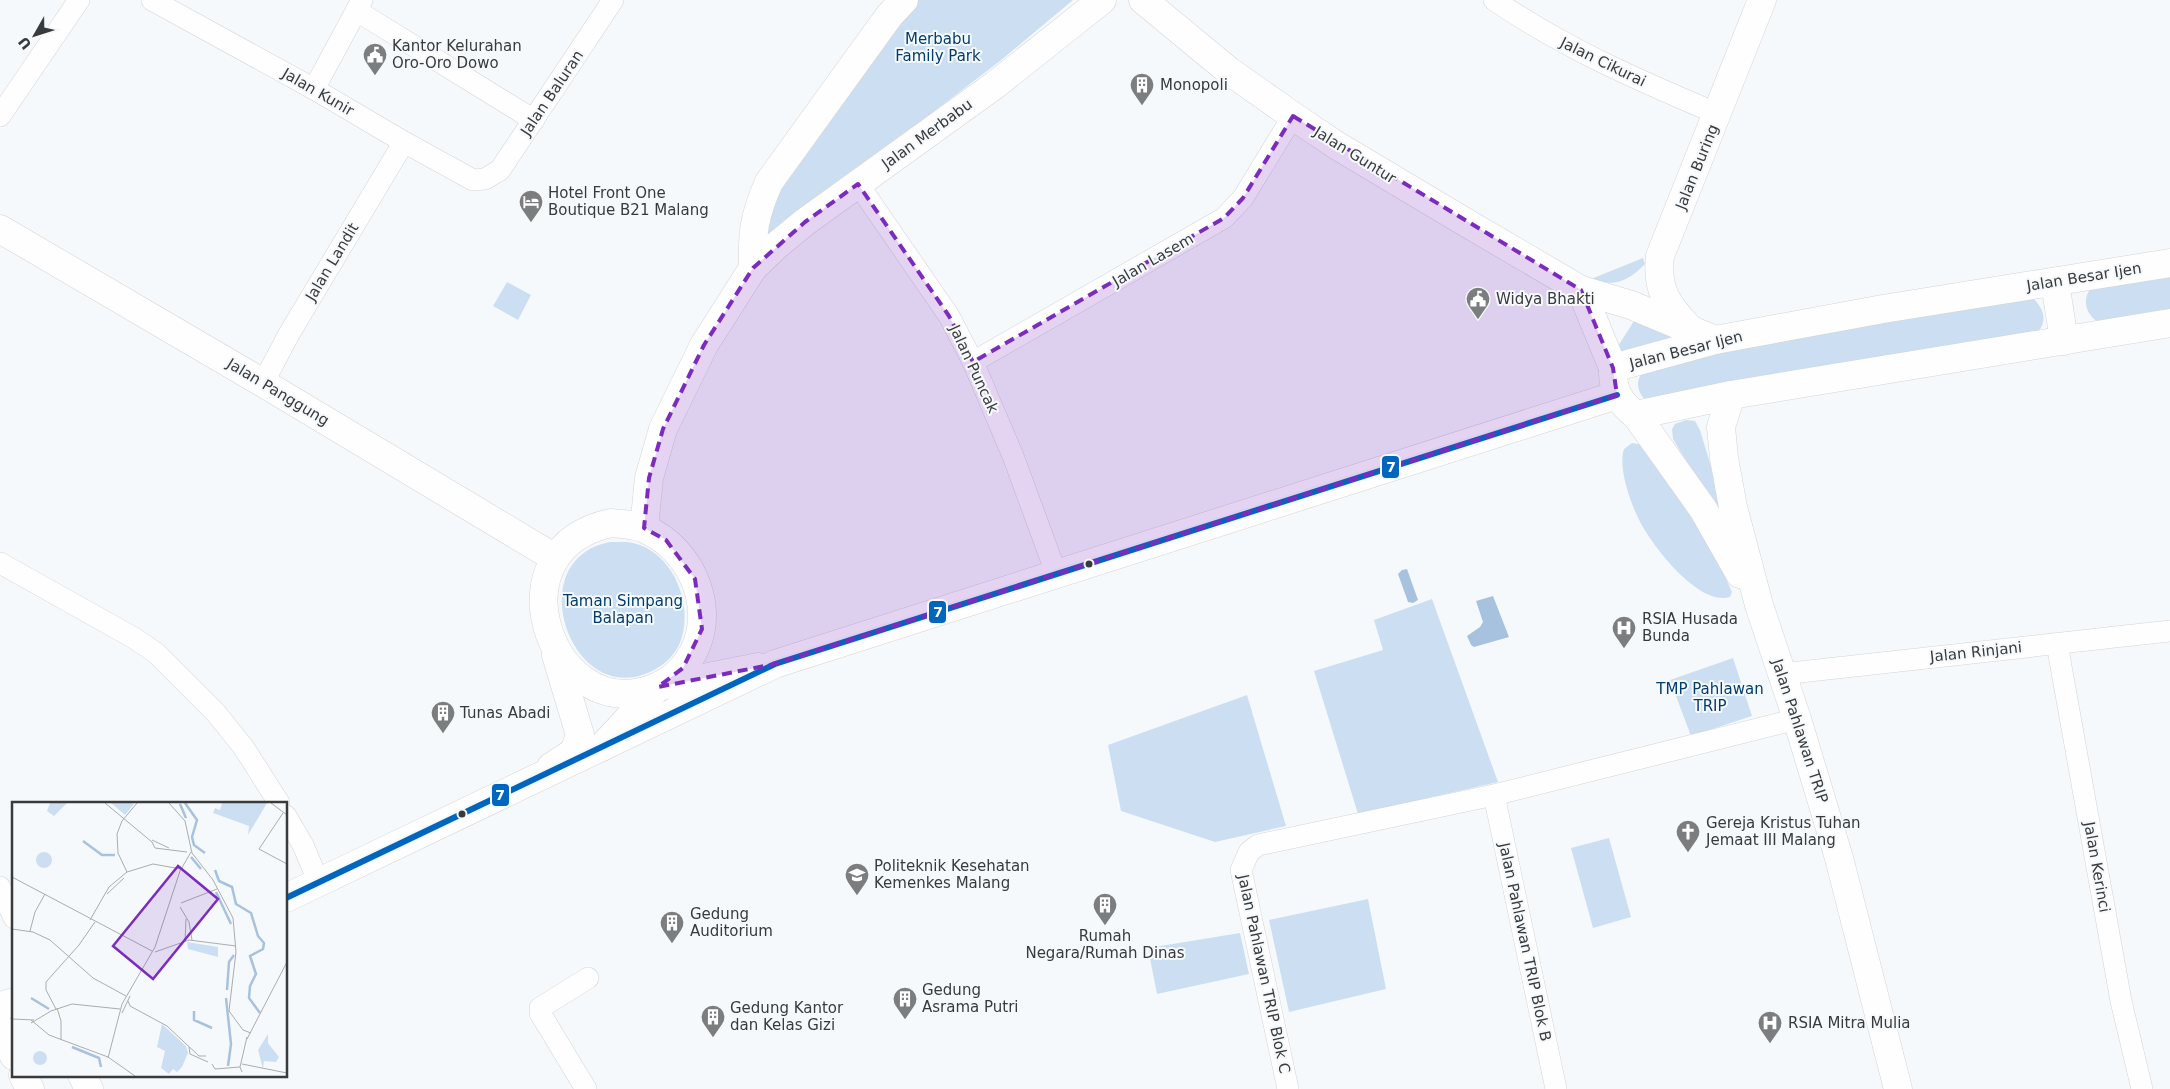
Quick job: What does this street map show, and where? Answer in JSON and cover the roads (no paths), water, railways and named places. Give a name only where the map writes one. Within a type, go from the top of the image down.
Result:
[{"type":"main road","points":[[753,268],[753,227],[757,209],[769,182],[889,16],[904,0]]},
{"type":"main road","name":"Jalan Merbabu","points":[[644,528],[648,478],[663,429],[704,345],[753,268],[805,222],[995,86],[1102,0]]},
{"type":"main road","name":"Jalan Guntur","points":[[1144,0],[1229,72],[1336,145],[1581,290],[1631,305],[1714,340]]},
{"type":"main road","name":"Jalan Buring","points":[[1690,329],[1674,313],[1666,300],[1658,274],[1660,256],[1762,0]]},
{"type":"main road","name":"Jalan Panggung","points":[[0,229],[263,383],[555,558]]},
{"type":"main road","name":"Jalan Besar Ijen","points":[[1617,396],[1612,380],[1613,368],[1714,340],[1892,308],[2170,263]]},
{"type":"main road","points":[[2055,282],[2064,340]]},
{"type":"main road","points":[[1581,290],[1613,368]]},
{"type":"main road","points":[[552,642],[577,674],[600,688],[622,694],[640,692],[774,664],[1617,396],[1624,407],[1636,415],[1730,395],[2170,323]]},
{"type":"main road","name":"Jalan Pahlawan TRIP","points":[[1730,395],[1720,427],[1733,507],[1758,605],[1797,719],[1839,858],[1898,1089]]},
{"type":"main road","name":"Jalan Pahlawan TRIP","points":[[1636,415],[1703,509],[1758,605]]},
{"type":"main road","points":[[529,781],[574,752],[580,735],[543,611],[546,576],[555,558],[577,535],[594,527],[611,523],[631,524],[644,528],[666,540],[683,558],[695,579],[702,612],[702,629],[694,653],[683,668],[672,679],[658,687],[602,747]]},
{"type":"main road","points":[[288,897],[774,664]]},
{"type":"main road","points":[[0,1028],[12,1052]]},
{"type":"main road","points":[[24,1076],[30,1089]]},
{"type":"main road","points":[[82,1076],[89,1089]]},
{"type":"street","points":[[0,116],[79,0]]},
{"type":"street","name":"Jalan Kunir","points":[[152,0],[314,89],[473,180],[485,179]]},
{"type":"street","name":"Jalan Baluran","points":[[485,179],[500,170],[613,0]]},
{"type":"street","name":"Jalan Cikurai","points":[[1494,0],[1530,25],[1575,50],[1718,114]]},
{"type":"street","points":[[314,89],[360,5],[534,120]]},
{"type":"street","name":"Jalan Lasem","points":[[974,362],[1224,218],[1244,198],[1294,116]]},
{"type":"street","name":"Jalan Landit","points":[[263,383],[289,334],[404,142]]},
{"type":"street","name":"Jalan Puncak","points":[[858,184],[949,316],[974,362],[1013,456],[1056,573]]},
{"type":"street","points":[[0,563],[134,638],[156,653],[216,714],[244,748],[278,802]]},
{"type":"street","name":"Jalan Rinjani","points":[[1782,674],[2170,631]]},
{"type":"street","name":"Jalan Kerinci","points":[[2057,644],[2121,1001],[2142,1089]]},
{"type":"street","points":[[1494,795],[1797,719]]},
{"type":"street","name":"Jalan Pahlawan TRIP Blok C","points":[[1288,1089],[1242,879],[1241,870],[1244,860],[1258,845],[1494,795]]},
{"type":"street","name":"Jalan Pahlawan TRIP Blok B","points":[[1494,795],[1556,1089]]},
{"type":"street","points":[[288,819],[303,845],[319,883]]},
{"type":"street","points":[[0,887],[12,914]]},
{"type":"street","points":[[586,1089],[540,1013],[540,1008],[588,978]]},
{"type":"place","name":"Kantor Kelurahan Oro-Oro Dowo","points":[[375,76]]},
{"type":"place","name":"Monopoli","points":[[1142,106]]},
{"type":"place","name":"Hotel Front One Boutique B21 Malang","points":[[531,223]]},
{"type":"place","name":"Widya Bhakti","points":[[1478,320]]},
{"type":"place","name":"RSIA Husada Bunda","points":[[1624,649]]},
{"type":"place","name":"Tunas Abadi","points":[[443,734]]},
{"type":"place","name":"Gereja Kristus Tuhan Jemaat III Malang","points":[[1688,853]]},
{"type":"place","name":"Politeknik Kesehatan Kemenkes Malang","points":[[857,896]]},
{"type":"place","name":"Rumah Negara/Rumah Dinas","points":[[1105,926]]},
{"type":"place","name":"Gedung Auditorium","points":[[672,944]]},
{"type":"place","name":"Gedung Asrama Putri","points":[[905,1020]]},
{"type":"place","name":"Gedung Kantor dan Kelas Gizi","points":[[713,1038]]},
{"type":"place","name":"RSIA Mitra Mulia","points":[[1770,1044]]},
{"type":"park label","name":"Merbabu Family Park","points":[[938,48]]},
{"type":"park label","name":"Taman Simpang Balapan","points":[[623,610]]},
{"type":"park label","name":"TMP Pahlawan TRIP","points":[[1710,698]]}]
